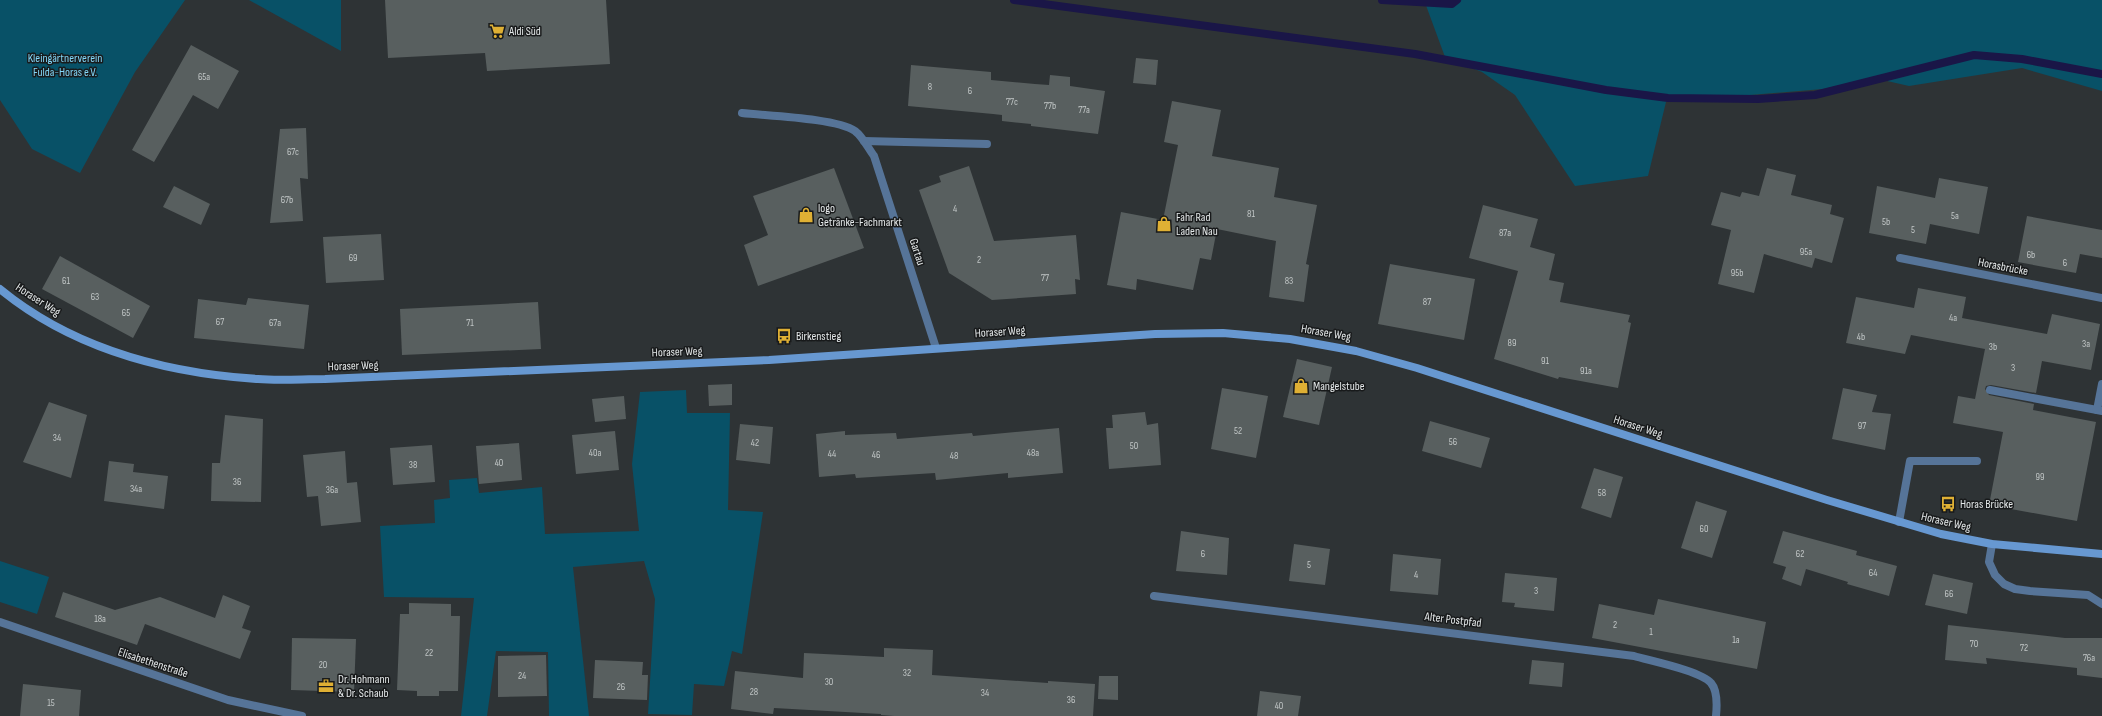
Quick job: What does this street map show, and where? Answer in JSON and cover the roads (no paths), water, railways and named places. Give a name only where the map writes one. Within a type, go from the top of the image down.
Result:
[{"type":"main road","name":"Horaser Weg","points":[[0,289],[42,318],[83,340],[125,356],[191,371],[258,379],[325,379],[769,360],[1170,334],[1223,333],[1305,342],[1356,351],[1417,368],[1899,522],[1942,534],[1992,544],[2102,554]]},
{"type":"street","name":"Gartau","points":[[742,113],[837,123],[855,131],[864,141],[874,156],[936,348]]},
{"type":"street","points":[[864,141],[987,144]]},
{"type":"street","name":"Horasbrücke","points":[[1900,258],[2102,298]]},
{"type":"street","points":[[1990,390],[2099,410],[2102,384]]},
{"type":"street","points":[[1899,522],[1910,461],[1977,461]]},
{"type":"street","points":[[1992,544],[1989,562],[1994,575],[2004,584],[2015,589],[2030,592],[2088,595],[2102,604]]},
{"type":"street","name":"Alter Postpfad","points":[[1154,596],[1634,656],[1697,673],[1711,683],[1718,703],[1716,716]]},
{"type":"street","name":"Elisabethenstraße","points":[[0,622],[228,700],[302,716]]},
{"type":"waterway","points":[[1014,0],[1415,54],[1606,90],[1668,98],[1758,99],[1815,95],[1974,55],[2022,59],[2102,74]]},
{"type":"waterway","points":[[1382,0],[1452,4],[1457,0]]},
{"type":"place","name":"Aldi Süd","points":[[497,31]]},
{"type":"place","name":"logo Getränke-Fachmarkt","points":[[806,215]]},
{"type":"place","name":"Fahr Rad Laden Nau","points":[[1164,224]]},
{"type":"place","name":"Birkenstieg","points":[[784,336]]},
{"type":"place","name":"Mangelstube","points":[[1301,386]]},
{"type":"place","name":"Horas Brücke","points":[[1948,504]]},
{"type":"place","name":"Dr. Hohmann & Dr. Schaub","points":[[326,686]]},
{"type":"park label","name":"Kleingärtnerverein Fulda-Horas e.V.","points":[[65,65]]}]
